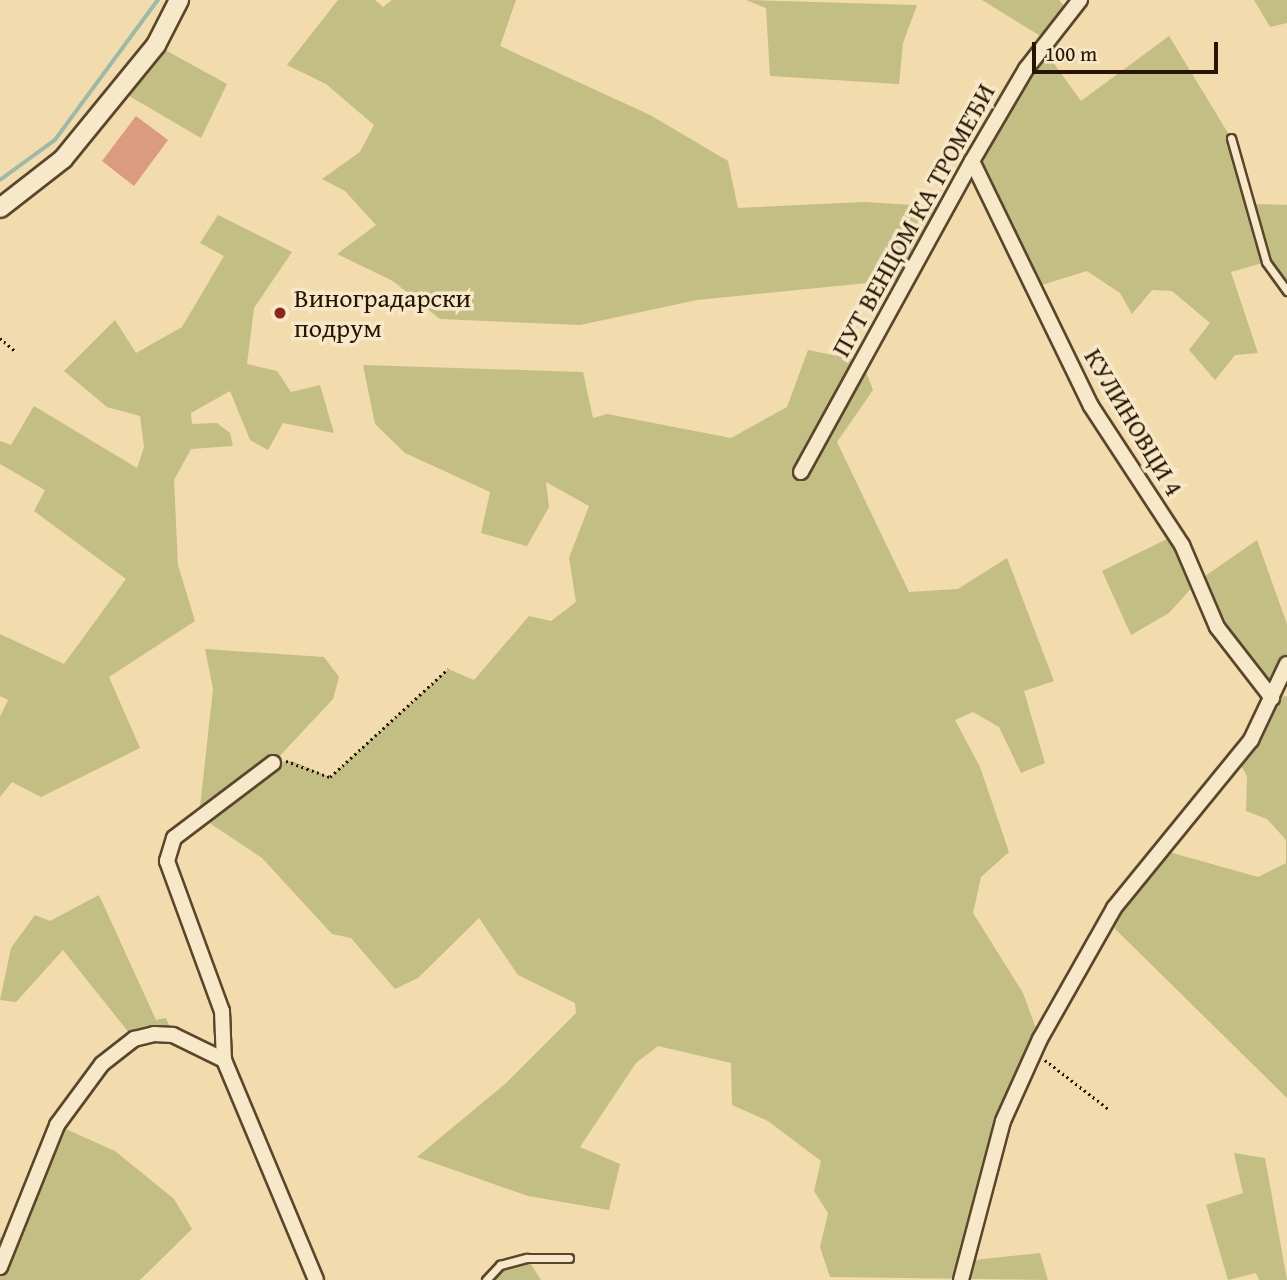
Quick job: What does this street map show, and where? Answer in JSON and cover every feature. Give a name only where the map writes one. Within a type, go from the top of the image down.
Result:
[{"type":"street","points":[[0,208],[63,159],[156,45],[178,0]]},
{"type":"street","name":"ПУТ ВЕНЦОМ КА ТРОМЕЂИ","points":[[800,472],[972,161],[1027,69],[1080,0]]},
{"type":"street","name":"КУЛИНОВЦИ 4","points":[[972,161],[1091,406],[1182,545],[1217,627],[1272,698]]},
{"type":"street","points":[[961,1280],[1003,1121],[1033,1054],[1114,908],[1231,767],[1272,698],[1287,664]]},
{"type":"street","points":[[273,763],[174,838],[167,861],[222,1011],[224,1060],[316,1280]]},
{"type":"street","points":[[0,1267],[57,1125],[102,1064],[134,1039],[154,1034],[173,1035],[224,1060]]},
{"type":"lane","points":[[1231,138],[1266,262],[1287,291]]},
{"type":"lane","points":[[486,1280],[499,1265],[527,1258],[569,1258]]},
{"type":"path","points":[[0,338],[16,352]]},
{"type":"path","points":[[273,763],[292,761],[330,777],[448,669]]},
{"type":"path","points":[[1033,1054],[1110,1110]]},
{"type":"shaded area","points":[[338,0],[375,0],[383,7],[392,0],[516,0],[500,46],[650,115],[728,161],[738,208],[864,202],[947,207],[907,279],[697,300],[580,325],[440,319],[393,281],[337,254],[376,225],[345,191],[322,179],[360,152],[374,125],[326,84],[287,65]]},
{"type":"shaded area","points":[[746,0],[917,5],[903,43],[899,84],[770,76],[766,8]]},
{"type":"shaded area","points":[[982,0],[1059,0],[1070,12],[1047,40]]},
{"type":"shaded area","points":[[1254,0],[1287,0],[1287,23],[1270,27]]},
{"type":"shaded area","points":[[1169,36],[1231,138],[1250,204],[1287,205],[1287,291],[1266,262],[1231,272],[1258,353],[1235,355],[1215,380],[1189,350],[1210,323],[1172,291],[1152,290],[1132,314],[1120,293],[1087,271],[1035,287],[972,161],[1042,47],[1081,101]]},
{"type":"shaded area","points":[[156,45],[227,84],[201,138],[119,90]]},
{"type":"shaded area","points":[[218,215],[292,252],[254,308],[247,364],[277,371],[291,392],[320,385],[334,433],[283,423],[268,450],[250,440],[230,391],[191,413],[192,424],[217,423],[230,433],[233,446],[191,449],[174,480],[178,565],[195,621],[109,677],[140,748],[41,797],[12,782],[0,797],[0,717],[8,700],[0,696],[0,634],[64,664],[126,579],[34,511],[45,490],[0,464],[0,441],[11,445],[34,406],[137,468],[144,447],[140,416],[107,407],[64,371],[115,320],[136,353],[182,327],[224,256],[200,243]]},
{"type":"shaded area","points":[[808,350],[862,361],[873,390],[837,442],[909,592],[958,589],[1007,558],[1054,681],[1024,691],[1045,763],[1021,773],[999,727],[973,712],[955,720],[980,767],[1009,852],[981,877],[973,913],[1023,993],[1040,1039],[1003,1121],[965,1261],[1040,1253],[1048,1280],[830,1277],[820,1247],[828,1213],[814,1191],[821,1161],[768,1121],[732,1105],[731,1063],[658,1046],[636,1063],[580,1147],[620,1164],[609,1210],[528,1196],[417,1157],[505,1084],[576,1013],[575,1003],[518,975],[479,918],[418,978],[395,989],[351,938],[332,934],[262,858],[199,816],[213,689],[205,649],[324,657],[339,677],[333,699],[274,762],[292,761],[330,777],[448,669],[474,680],[529,616],[551,621],[576,602],[569,558],[589,506],[546,482],[549,507],[527,546],[481,533],[490,492],[405,453],[375,424],[363,365],[583,372],[593,418],[607,414],[731,438],[787,407]]},
{"type":"shaded area","points":[[1175,535],[1198,581],[1257,540],[1287,624],[1287,664],[1273,698],[1287,696],[1287,1098],[1107,921],[1162,850],[1258,877],[1286,863],[1286,840],[1267,819],[1246,811],[1247,776],[1237,759],[1272,698],[1217,627],[1197,582],[1169,613],[1131,635],[1102,571]]},
{"type":"shaded area","points":[[99,895],[156,1020],[166,1018],[173,1035],[134,1039],[63,950],[16,1002],[0,1000],[11,948],[35,915],[50,921]]},
{"type":"shaded area","points":[[57,1125],[115,1151],[174,1199],[192,1229],[140,1280],[0,1280],[0,1237],[10,1243]]},
{"type":"shaded area","points":[[1234,1153],[1265,1158],[1287,1280],[1259,1280],[1256,1273],[1228,1280],[1206,1205],[1243,1193]]},
{"type":"shaded area","points":[[527,1258],[541,1280],[486,1280],[500,1265]]},
{"type":"building","points":[[136,116],[168,140],[134,186],[102,161]]},
{"type":"building","name":"Виноградарски подрум","points":[[276,305],[288,309],[283,322],[271,317]]},
{"type":"waterway","points":[[0,180],[55,140],[158,0]]},
{"type":"place","name":"Виноградарски подрум","points":[[280,313]]}]
